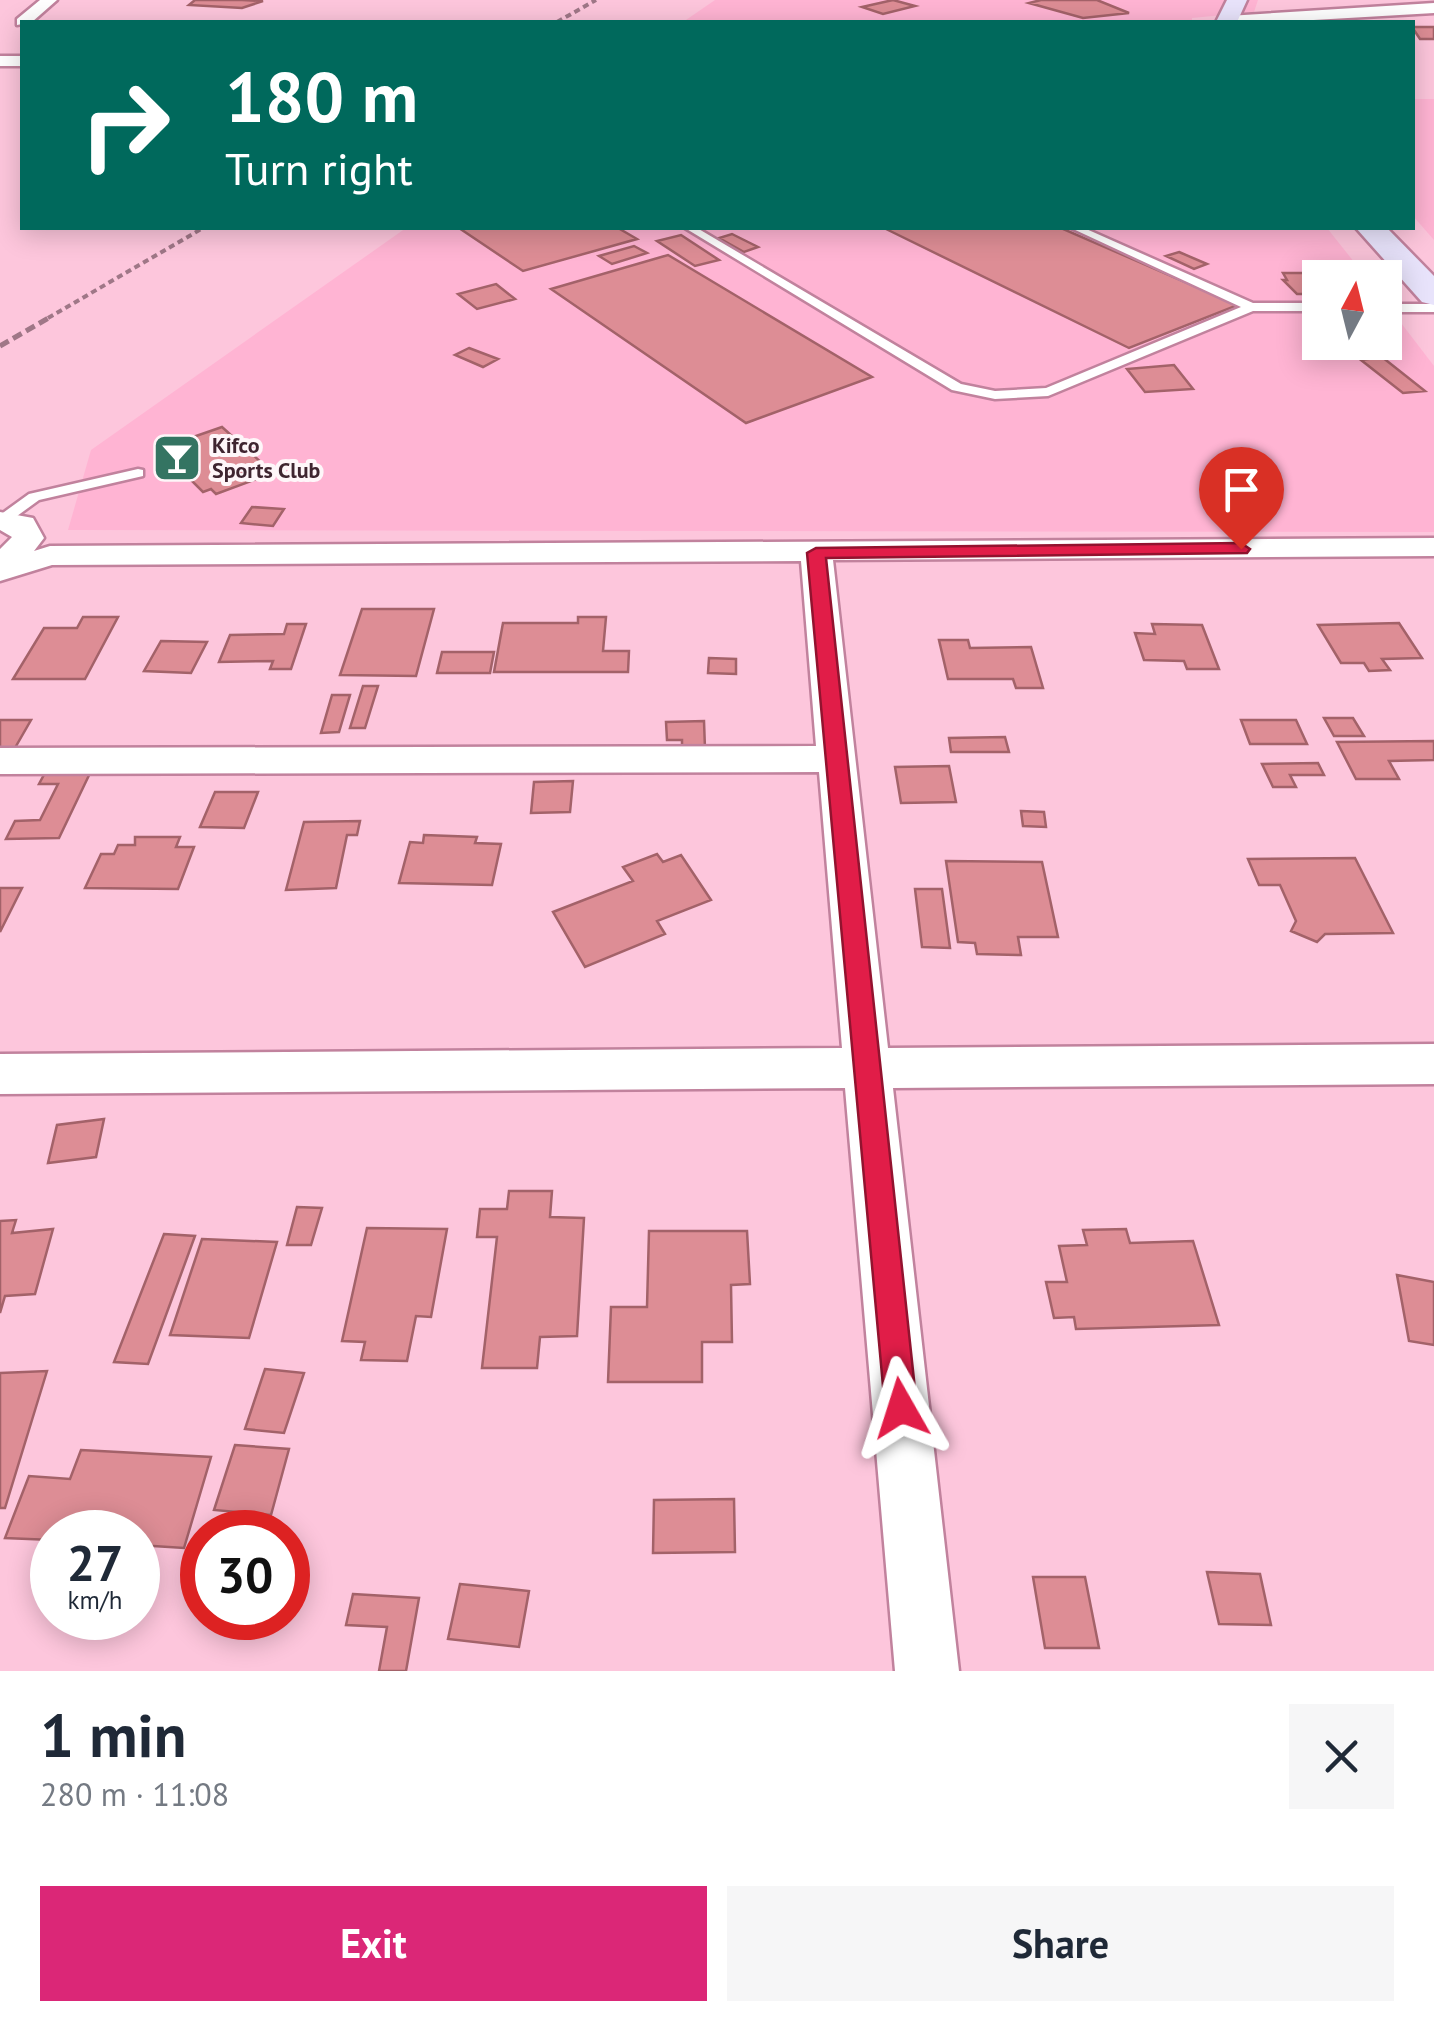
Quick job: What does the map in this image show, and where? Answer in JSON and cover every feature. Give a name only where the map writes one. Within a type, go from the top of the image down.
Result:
[{"type":"main road","points":[[1373,230],[1434,296]]},
{"type":"street","points":[[26,20],[49,0]]},
{"type":"street","points":[[1257,20],[1434,8]]},
{"type":"street","points":[[12,548],[816,553],[1434,547]]},
{"type":"street","points":[[816,553],[927,1671]]},
{"type":"street","points":[[0,761],[836,759]]},
{"type":"street","points":[[0,1074],[1434,1064]]},
{"type":"lane","points":[[693,230],[957,387],[995,394],[1048,392],[1250,307],[1302,307]]},
{"type":"lane","points":[[1080,230],[1250,307]]},
{"type":"lane","points":[[1402,308],[1434,308]]},
{"type":"lane","points":[[12,548],[34,497],[138,473]]},
{"type":"shaded area","points":[[715,0],[1258,0],[1254,12],[1192,20],[686,20]]},
{"type":"shaded area","points":[[1415,99],[1434,99],[1434,240],[1415,218]]},
{"type":"shaded area","points":[[403,230],[1329,230],[1352,260],[1302,260],[1302,360],[1402,360],[1402,324],[1434,366],[1434,532],[68,530],[91,450]]},
{"type":"building","points":[[195,0],[263,1],[242,8],[189,5]]},
{"type":"building","points":[[893,0],[915,6],[883,14],[862,7]]},
{"type":"building","points":[[1097,0],[1129,13],[1083,18],[1029,3]]},
{"type":"building","points":[[1415,27],[1434,27],[1434,39],[1420,39]]},
{"type":"building","points":[[462,230],[621,230],[637,239],[523,271]]},
{"type":"building","points":[[888,230],[1066,230],[1238,305],[1129,348]]},
{"type":"building","points":[[732,234],[758,247],[744,252],[719,238]]},
{"type":"building","points":[[681,235],[719,260],[695,266],[657,241]]},
{"type":"building","points":[[634,246],[647,253],[612,264],[599,256]]},
{"type":"building","points":[[1179,252],[1207,264],[1194,269],[1166,256]]},
{"type":"building","points":[[668,255],[872,377],[746,423],[551,289]]},
{"type":"building","points":[[1283,273],[1302,273],[1302,294],[1283,280],[1287,280]]},
{"type":"building","points":[[496,284],[515,299],[477,309],[458,294]]},
{"type":"building","points":[[469,348],[498,359],[483,367],[455,355]]},
{"type":"building","points":[[1361,360],[1386,360],[1425,391],[1403,393]]},
{"type":"building","points":[[1174,365],[1193,389],[1145,392],[1127,369]]},
{"type":"building","points":[[222,427],[273,473],[216,494],[211,489],[203,492],[168,457],[175,454],[167,446]]},
{"type":"building","points":[[252,507],[284,509],[273,526],[241,523]]},
{"type":"building","points":[[362,609],[434,609],[416,676],[340,675]]},
{"type":"building","points":[[83,617],[118,617],[85,679],[13,679],[44,628],[77,628]]},
{"type":"building","points":[[578,617],[606,617],[603,651],[629,651],[628,672],[494,672],[503,623],[578,623]]},
{"type":"building","points":[[1399,623],[1422,658],[1382,659],[1390,670],[1369,671],[1364,663],[1341,663],[1318,625]]},
{"type":"building","points":[[287,624],[306,624],[291,669],[270,669],[273,661],[219,662],[230,635],[284,634]]},
{"type":"building","points":[[1152,624],[1202,625],[1219,669],[1187,669],[1184,661],[1144,660],[1135,633],[1155,634]]},
{"type":"building","points":[[939,640],[968,640],[970,648],[1031,647],[1043,688],[1016,688],[1013,679],[948,679]]},
{"type":"building","points":[[161,641],[207,642],[191,673],[144,671]]},
{"type":"building","points":[[442,652],[494,652],[490,673],[437,673]]},
{"type":"building","points":[[709,658],[736,659],[736,674],[708,673]]},
{"type":"building","points":[[363,686],[378,686],[365,728],[350,728]]},
{"type":"building","points":[[332,695],[350,695],[339,732],[321,733]]},
{"type":"building","points":[[1324,718],[1353,718],[1364,736],[1334,736]]},
{"type":"building","points":[[0,720],[31,720],[12,753],[0,753]]},
{"type":"building","points":[[1241,720],[1296,720],[1307,744],[1250,744]]},
{"type":"building","points":[[704,721],[705,749],[682,750],[682,740],[667,740],[666,722]]},
{"type":"building","points":[[1005,737],[1009,752],[951,752],[949,738]]},
{"type":"building","points":[[1434,741],[1434,760],[1389,761],[1399,779],[1356,779],[1337,742]]},
{"type":"building","points":[[1318,763],[1324,775],[1290,775],[1296,787],[1273,787],[1262,764]]},
{"type":"building","points":[[949,766],[956,802],[901,803],[895,767]]},
{"type":"building","points":[[46,771],[91,771],[59,838],[6,839],[15,821],[40,820],[58,784],[39,784]]},
{"type":"building","points":[[573,781],[570,812],[531,813],[534,782]]},
{"type":"building","points":[[215,792],[258,792],[244,828],[200,827]]},
{"type":"building","points":[[1021,811],[1044,812],[1046,827],[1023,826]]},
{"type":"building","points":[[360,821],[357,835],[347,835],[336,888],[286,890],[304,822]]},
{"type":"building","points":[[424,835],[477,837],[475,843],[501,844],[492,885],[399,883],[410,842],[423,843]]},
{"type":"building","points":[[135,837],[180,837],[176,847],[194,847],[178,889],[85,888],[101,854],[114,854],[118,845],[135,845]]},
{"type":"building","points":[[657,854],[663,862],[681,855],[711,900],[657,921],[665,934],[585,967],[553,912],[633,881],[623,867]]},
{"type":"building","points":[[1355,858],[1393,933],[1325,934],[1317,942],[1291,931],[1296,921],[1280,885],[1259,885],[1248,859]]},
{"type":"building","points":[[946,861],[1042,862],[1058,937],[1018,937],[1021,955],[977,954],[975,943],[958,942]]},
{"type":"building","points":[[0,888],[22,888],[0,932]]},
{"type":"building","points":[[915,889],[942,889],[950,948],[922,947]]},
{"type":"building","points":[[104,1119],[96,1157],[48,1163],[57,1125]]},
{"type":"building","points":[[509,1191],[552,1191],[550,1217],[584,1218],[577,1336],[540,1337],[537,1368],[482,1368],[497,1237],[477,1237],[480,1209],[507,1209]]},
{"type":"building","points":[[297,1207],[322,1208],[311,1245],[287,1245]]},
{"type":"building","points":[[16,1220],[12,1233],[53,1229],[35,1294],[5,1296],[0,1313],[0,1221]]},
{"type":"building","points":[[367,1228],[447,1229],[431,1317],[416,1316],[407,1361],[361,1360],[365,1342],[342,1341]]},
{"type":"building","points":[[1126,1229],[1130,1243],[1193,1241],[1219,1325],[1076,1329],[1074,1317],[1054,1318],[1046,1282],[1067,1282],[1059,1246],[1087,1245],[1083,1230]]},
{"type":"building","points":[[649,1231],[747,1231],[750,1284],[731,1285],[732,1342],[702,1342],[702,1382],[608,1382],[611,1307],[647,1307]]},
{"type":"building","points":[[164,1234],[195,1236],[148,1364],[114,1362]]},
{"type":"building","points":[[202,1239],[277,1242],[249,1338],[170,1335]]},
{"type":"building","points":[[1397,1275],[1434,1282],[1434,1345],[1409,1341]]},
{"type":"building","points":[[265,1369],[304,1373],[284,1433],[245,1429]]},
{"type":"building","points":[[47,1371],[5,1508],[0,1508],[0,1373]]},
{"type":"building","points":[[235,1445],[289,1449],[272,1510],[214,1510]]},
{"type":"building","points":[[81,1450],[211,1457],[195,1510],[180,1510],[180,1548],[160,1546],[160,1510],[30,1510],[30,1539],[5,1538],[29,1476],[70,1479]]},
{"type":"building","points":[[734,1499],[735,1552],[653,1553],[654,1500]]},
{"type":"building","points":[[1207,1572],[1260,1574],[1271,1625],[1219,1624]]},
{"type":"building","points":[[1033,1577],[1085,1577],[1099,1648],[1045,1648]]},
{"type":"building","points":[[460,1584],[529,1591],[519,1647],[448,1639]]},
{"type":"building","points":[[353,1594],[419,1598],[406,1671],[379,1671],[387,1627],[346,1625]]},
{"type":"railway","points":[[561,20],[596,0]]},
{"type":"railway","points":[[48,318],[200,230]]},
{"type":"railway","points":[[0,346],[52,316]]},
{"type":"place","name":"Kifco Sports Club","points":[[177,458]]},
{"type":"route","points":[[901,1408],[816,553],[1241,549]]}]
